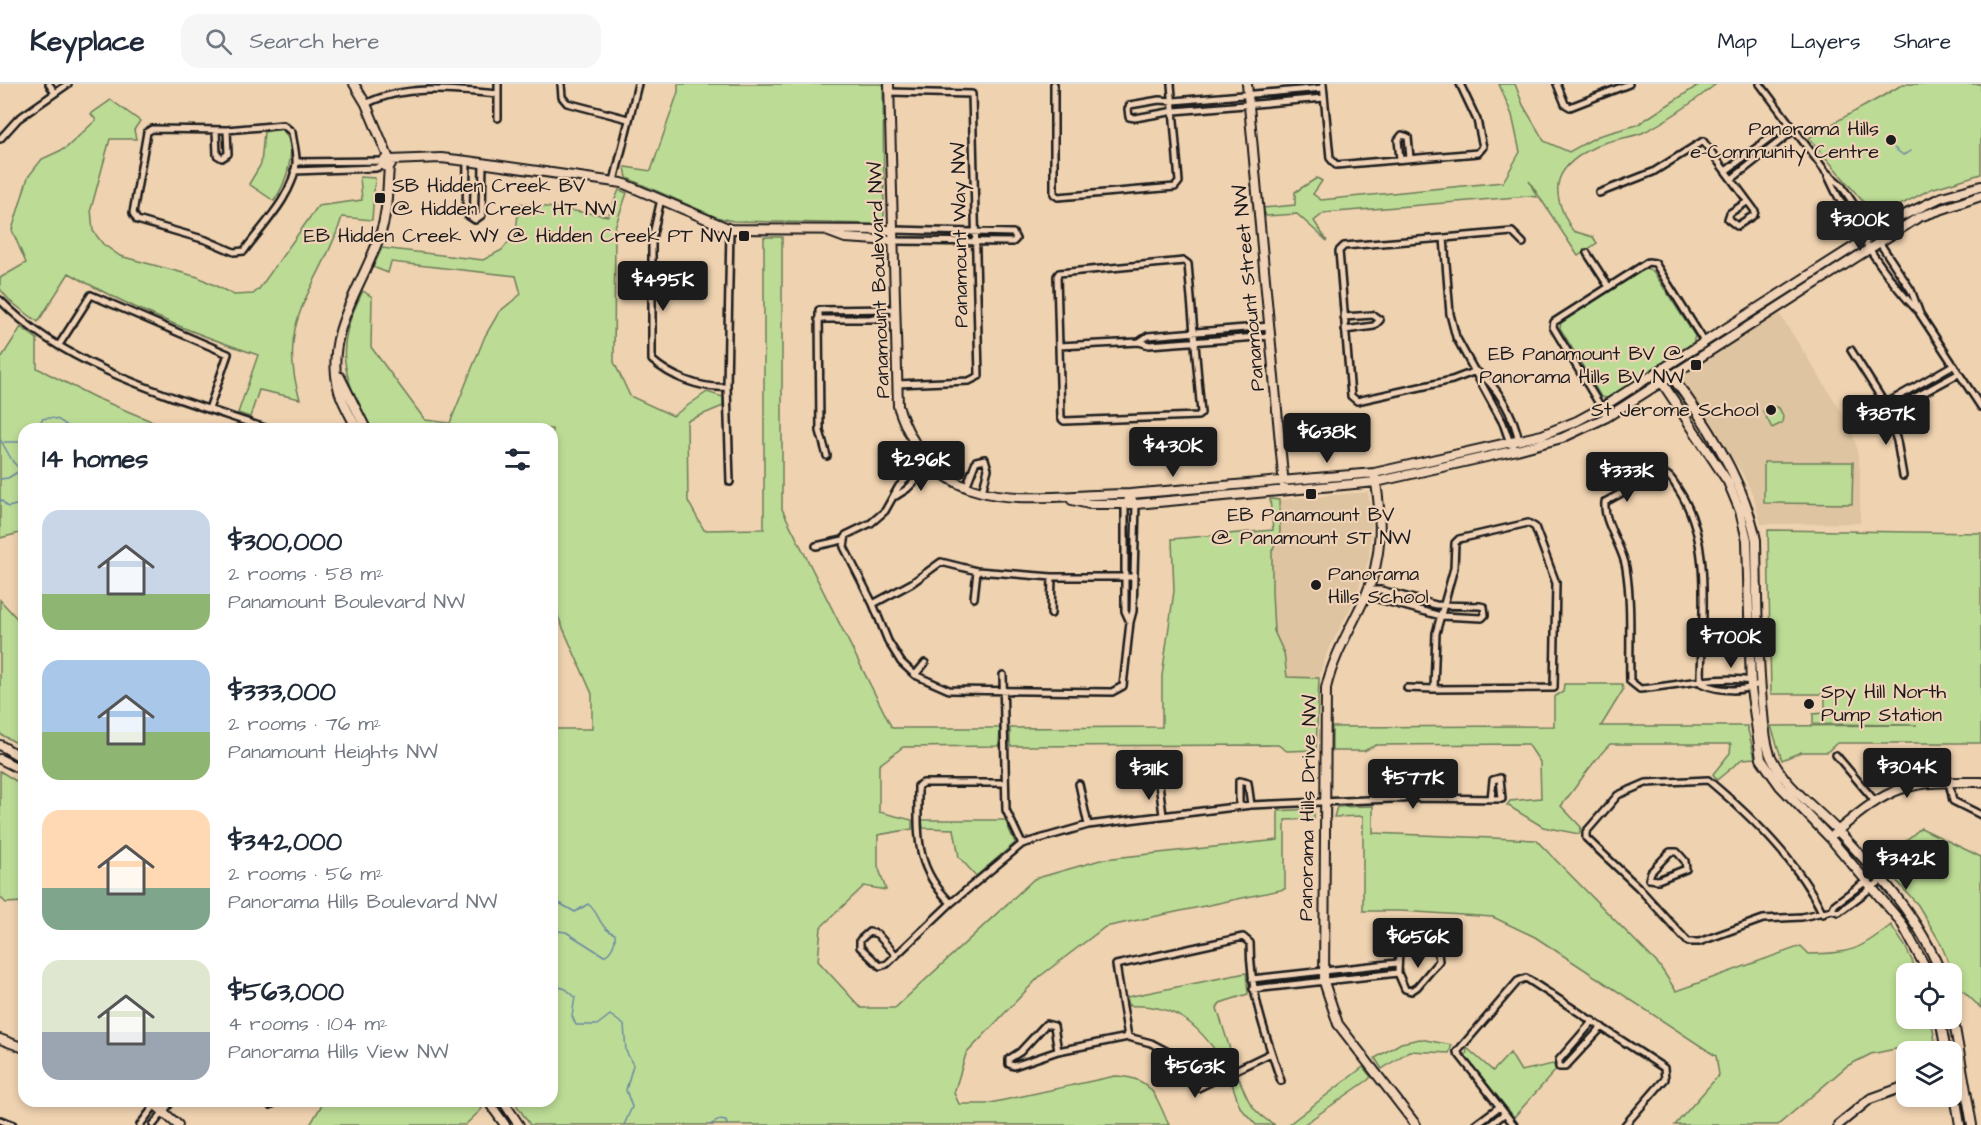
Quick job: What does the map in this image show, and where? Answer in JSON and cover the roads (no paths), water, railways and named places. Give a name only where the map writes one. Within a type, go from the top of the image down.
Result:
[{"type":"street","points":[[49,84],[55,93]]},
{"type":"street","points":[[0,139],[18,119],[68,84]]},
{"type":"street","points":[[354,84],[366,104],[382,143],[388,179],[386,215],[373,253],[344,314],[336,351],[339,392],[354,423]]},
{"type":"street","points":[[498,84],[498,118]]},
{"type":"street","points":[[561,84],[562,97],[567,103],[628,119]]},
{"type":"street","points":[[614,181],[638,84]]},
{"type":"street","points":[[1054,84],[1054,194],[1058,197],[1174,187],[1179,183],[1175,111],[1171,84]]},
{"type":"street","name":"Panamount Street NW","points":[[1247,84],[1284,486]]},
{"type":"street","points":[[1324,98],[1175,111],[1135,118],[1130,117],[1128,110],[1130,105],[1159,100],[1174,101],[1323,86],[1332,162],[1336,165],[1478,153],[1483,147],[1477,120],[1460,84]]},
{"type":"street","points":[[1557,84],[1564,104],[1570,107],[1629,84]]},
{"type":"street","points":[[1760,84],[1826,172],[1870,247],[1901,293],[1920,314],[1981,406]]},
{"type":"street","name":"Panamount Boulevard NW","points":[[889,88],[898,406],[907,432],[928,464],[943,476],[966,487],[1012,498],[1068,498],[1090,494],[1376,482],[1562,438],[1607,417],[1919,217],[1981,196]]},
{"type":"street","name":"Panamount Way NW","points":[[889,88],[972,94],[976,232],[979,376],[969,381],[897,384]]},
{"type":"street","points":[[366,104],[377,98],[404,91],[452,90],[498,94]]},
{"type":"street","points":[[1730,174],[1789,123]]},
{"type":"street","points":[[283,125],[292,132],[296,162],[294,171],[283,197],[244,251],[234,252],[206,240],[137,220],[133,213],[147,132],[152,129],[216,130],[283,125]]},
{"type":"street","points":[[216,130],[217,155],[222,158],[228,154],[227,130]]},
{"type":"street","points":[[1730,174],[1794,130]]},
{"type":"street","points":[[1400,159],[1398,140],[1402,135],[1408,137],[1410,158]]},
{"type":"street","points":[[1599,193],[1653,172],[1700,142],[1706,143],[1755,211],[1754,215],[1737,226],[1731,224],[1728,219],[1730,213],[1747,202]]},
{"type":"street","points":[[296,162],[387,163],[441,158],[614,181],[730,229],[1013,233],[1016,239],[1013,242],[894,241],[845,238],[828,232]]},
{"type":"street","points":[[467,161],[466,214],[475,220],[482,215],[483,164]]},
{"type":"street","points":[[294,171],[376,168],[387,163]]},
{"type":"street","points":[[1826,172],[1841,185],[1874,233],[1911,290],[1920,314]]},
{"type":"street","name":"Panamount Boulevard NW","points":[[1068,498],[1089,504],[1137,504],[1374,473],[1510,443],[1577,421],[1665,369],[1865,238],[1942,197],[1981,186]]},
{"type":"street","points":[[662,199],[651,239],[652,360],[662,369],[708,388],[727,387]]},
{"type":"street","points":[[730,229],[727,387],[730,482]]},
{"type":"street","points":[[1476,371],[1452,380],[1357,401],[1352,396],[1339,251],[1344,246],[1512,232],[1523,243]]},
{"type":"street","points":[[1444,238],[1450,314],[1456,337],[1503,423],[1510,443],[1518,450]]},
{"type":"street","points":[[1587,253],[1609,287]]},
{"type":"street","points":[[1184,261],[1188,264],[1195,341],[1201,413],[1198,416],[1064,421],[1061,418],[1057,276],[1059,273],[1184,261]]},
{"type":"street","points":[[1607,417],[1553,327],[1554,322],[1648,262],[1655,263],[1710,351]]},
{"type":"street","points":[[59,345],[91,295],[228,354],[209,409]]},
{"type":"street","points":[[0,300],[59,345],[94,364],[250,423]]},
{"type":"street","points":[[1761,306],[1766,315]]},
{"type":"street","points":[[827,456],[820,431],[819,310],[895,309]]},
{"type":"street","points":[[1344,317],[1373,315],[1380,320],[1374,326],[1346,330]]},
{"type":"street","points":[[819,319],[895,319]]},
{"type":"street","points":[[1139,342],[1148,336],[1270,326]]},
{"type":"street","points":[[1059,346],[1139,342],[1149,345],[1271,336]]},
{"type":"street","points":[[1851,350],[1885,404],[1903,476]]},
{"type":"street","points":[[1885,404],[1953,366]]},
{"type":"street","points":[[1665,369],[1736,476],[1746,500],[1756,540],[1760,683],[1766,739],[1778,771],[1838,831],[1882,880],[1917,926],[1936,963]]},
{"type":"street","points":[[337,371],[363,423]]},
{"type":"street","points":[[1476,371],[1486,377],[1501,399],[1519,440],[1518,450]]},
{"type":"street","points":[[1657,374],[1728,482],[1740,511],[1747,540],[1750,680],[1761,759],[1780,786],[1830,838],[1901,922],[1923,963]]},
{"type":"street","points":[[1888,412],[1958,374]]},
{"type":"street","points":[[966,487],[976,461],[985,459],[988,469],[982,492]]},
{"type":"street","points":[[928,464],[899,486],[895,496],[878,517],[846,535],[843,540],[844,547],[873,604],[888,641],[901,662],[915,675],[950,690],[1118,690],[1125,678],[1133,611],[1137,504],[1130,494],[1125,504],[1125,611],[1130,622]]},
{"type":"street","name":"Panorama Hills Drive NW","points":[[1374,473],[1380,541],[1371,591],[1332,662],[1326,688],[1323,972],[1324,982],[1338,1024],[1416,1125]]},
{"type":"street","points":[[1701,683],[1701,545],[1693,515],[1683,496],[1669,476],[1658,473],[1605,502],[1604,510],[1622,549],[1626,568],[1630,681],[1640,689],[1750,680],[1760,683]]},
{"type":"street","points":[[1407,688],[1434,689],[1551,690],[1556,684],[1556,583],[1532,524],[1459,539],[1455,543],[1454,568],[1436,633],[1434,689]]},
{"type":"street","points":[[816,546],[843,540]]},
{"type":"street","points":[[873,604],[912,583],[940,562],[977,571],[1052,577],[1134,577]]},
{"type":"street","points":[[974,598],[977,571]]},
{"type":"street","points":[[1051,614],[1052,577]]},
{"type":"street","points":[[1382,590],[1436,605],[1480,606],[1484,607],[1485,615],[1482,618],[1441,616],[1378,598],[1371,591],[1382,590]]},
{"type":"street","points":[[915,675],[925,663]]},
{"type":"street","points":[[1004,675],[1006,810],[1022,844]]},
{"type":"street","points":[[1701,683],[1714,689],[1751,689],[1760,683]]},
{"type":"street","points":[[0,745],[18,756]]},
{"type":"street","points":[[1836,755],[1874,800]]},
{"type":"street","points":[[0,759],[18,768]]},
{"type":"street","points":[[1404,799],[1403,781],[1409,777],[1413,781],[1414,798]]},
{"type":"street","points":[[1239,806],[1237,785],[1239,781],[1245,780],[1251,805]]},
{"type":"street","points":[[1823,914],[1798,871],[1708,780],[1646,783],[1618,795],[1586,832],[1586,838],[1638,887],[1688,942],[1699,942],[1763,919],[1823,914],[1832,910],[1835,904],[1876,874]]},
{"type":"street","points":[[1949,782],[1953,801],[1981,815]]},
{"type":"street","points":[[1830,838],[1874,800],[1899,788],[1924,783],[1981,782]]},
{"type":"street","points":[[951,903],[935,888],[925,869],[919,849],[918,786],[923,783],[1005,783]]},
{"type":"street","points":[[1079,784],[1088,825]]},
{"type":"street","points":[[1159,784],[1163,815]]},
{"type":"street","points":[[895,954],[877,934],[869,932],[860,940],[860,947],[880,966],[887,964],[951,903],[1022,844],[1088,825],[1251,805],[1414,798],[1491,799]]},
{"type":"street","points":[[1638,887],[1649,879],[1651,872],[1670,852],[1677,852],[1684,861],[1686,869],[1683,872],[1658,880],[1649,879]]},
{"type":"street","points":[[1832,910],[1839,912],[1882,880]]},
{"type":"street","points":[[1128,1038],[1115,968],[1119,963],[1243,937],[1250,943],[1253,989],[1259,1020],[1281,1081]]},
{"type":"street","points":[[1406,947],[1433,949],[1438,952],[1439,961],[1418,987],[1411,991],[1405,989],[1398,973],[1397,963],[1399,951],[1406,947]]},
{"type":"street","points":[[1252,979],[1397,963]]},
{"type":"street","points":[[1253,989],[1398,973]]},
{"type":"street","points":[[1514,1125],[1457,1052],[1522,978],[1530,979],[1663,1066],[1666,1071],[1665,1079],[1625,1125]]},
{"type":"street","points":[[1593,1021],[1558,1061],[1559,1067],[1565,1067],[1602,1027]]},
{"type":"street","points":[[1058,1051],[1054,1026],[1046,1024],[1020,1052],[1009,1059],[1009,1064],[1014,1066],[1058,1051],[1128,1038],[1151,1043],[1168,1052],[1198,1088],[1271,1053]]},
{"type":"street","points":[[1955,1029],[1972,1125]]},
{"type":"street","points":[[0,1039],[18,1046]]},
{"type":"street","points":[[1838,1125],[1870,1099],[1896,1090]]},
{"type":"street","points":[[140,1125],[152,1107]]},
{"type":"street","points":[[161,1107],[178,1125]]},
{"type":"street","points":[[153,1125],[167,1107]]},
{"type":"street","points":[[492,1107],[505,1125]]},
{"type":"street","points":[[507,1107],[519,1125]]},
{"type":"street","points":[[1475,1125],[1499,1107]]},
{"type":"street","points":[[1957,1107],[1960,1125]]},
{"type":"street","points":[[1490,1125],[1504,1114]]},
{"type":"street","points":[[0,1120],[13,1125]]},
{"type":"waterway","points":[[1894,148],[1903,155],[1911,151]]},
{"type":"waterway","points":[[41,423],[42,419],[51,418],[63,423]]},
{"type":"waterway","points":[[0,439],[18,467]]},
{"type":"waterway","points":[[4,442],[18,442]]},
{"type":"waterway","points":[[0,479],[8,478],[18,472]]},
{"type":"waterway","points":[[0,499],[8,507],[18,504]]},
{"type":"waterway","points":[[558,902],[575,912],[588,904],[603,925],[615,934],[615,937],[611,949],[604,956],[566,932],[558,931]]},
{"type":"waterway","points":[[558,987],[566,989],[575,997],[572,1016],[576,1025],[597,1025],[610,1015],[624,1025],[626,1051],[633,1065],[626,1090],[632,1107],[624,1125]]},
{"type":"waterway","points":[[710,1125],[719,1120],[726,1121],[727,1125]]},
{"type":"place","name":"Panorama Hills e-Community Centre","points":[[1891,140]]},
{"type":"place","name":"SB Hidden Creek BV @ Hidden Creek HT NW","points":[[380,198]]},
{"type":"place","name":"EB Hidden Creek WY @ Hidden Creek PT NW","points":[[744,236]]},
{"type":"place","name":"EB Panamount BV @ Panorama Hills BV NW","points":[[1696,365]]},
{"type":"place","name":"St Jerome School","points":[[1771,410]]},
{"type":"place","name":"EB Panamount BV @ Panamount ST NW","points":[[1311,494]]},
{"type":"place","name":"Panorama Hills School","points":[[1316,585]]},
{"type":"place","name":"Spy Hill North Pump Station","points":[[1809,704]]}]
